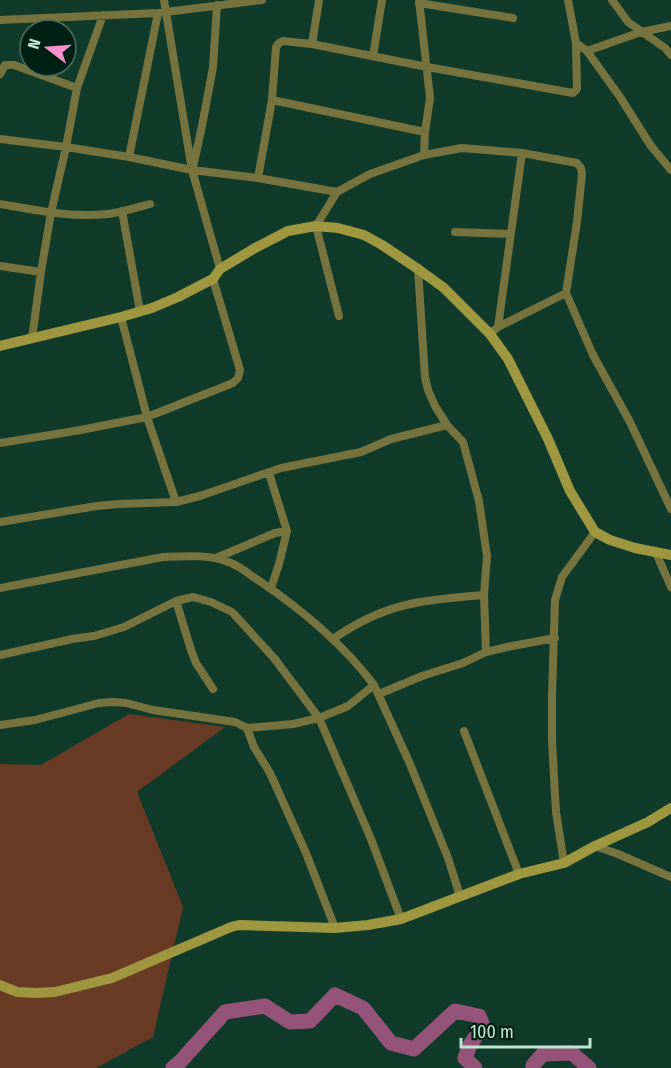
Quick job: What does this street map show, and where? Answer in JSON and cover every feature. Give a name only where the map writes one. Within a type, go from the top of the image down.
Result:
[{"type":"main road","points":[[0,346],[121,317],[178,297],[213,279],[220,269],[288,231],[316,226],[338,228],[364,235],[418,268],[494,331],[548,439],[570,492],[595,532],[618,543],[671,555]]},
{"type":"main road","points":[[0,985],[17,992],[55,992],[112,978],[239,925],[335,928],[401,919],[519,874],[564,863],[648,822],[671,808]]},
{"type":"street","points":[[129,158],[164,0]]},
{"type":"street","points":[[0,20],[162,13],[262,0]]},
{"type":"street","points":[[312,44],[319,0]]},
{"type":"street","points":[[373,56],[382,0]]},
{"type":"street","points":[[258,178],[272,100],[276,47],[279,43],[283,41],[312,44],[573,93],[577,90],[576,43],[568,0]]},
{"type":"street","points":[[612,0],[628,22],[665,48],[671,55]]},
{"type":"street","points":[[424,155],[430,98],[419,1],[513,18]]},
{"type":"street","points":[[192,170],[213,67],[217,5]]},
{"type":"street","points":[[162,13],[192,170],[220,269]]},
{"type":"street","points":[[32,338],[51,213],[77,88],[103,15]]},
{"type":"street","points":[[587,51],[641,32],[671,26]]},
{"type":"street","points":[[576,43],[587,51],[651,146],[671,170]]},
{"type":"street","points":[[0,74],[5,65],[14,65],[77,88]]},
{"type":"street","points":[[272,100],[425,132]]},
{"type":"street","points":[[0,139],[66,147],[192,170],[258,178],[337,192]]},
{"type":"street","points":[[339,316],[316,226],[337,192],[370,174],[424,155],[462,148],[522,153],[577,164],[582,174],[566,293],[593,356],[630,422],[671,509]]},
{"type":"street","points":[[494,331],[522,153]]},
{"type":"street","points":[[0,204],[51,213],[89,215],[122,211],[150,204]]},
{"type":"street","points":[[122,211],[140,311]]},
{"type":"street","points":[[455,232],[510,234]]},
{"type":"street","points":[[0,266],[41,272]]},
{"type":"street","points":[[418,268],[425,377],[428,390],[447,425],[463,442],[479,501],[487,556],[484,595],[486,652]]},
{"type":"street","points":[[0,443],[147,417],[233,383],[238,378],[240,370],[213,279]]},
{"type":"street","points":[[494,331],[566,293]]},
{"type":"street","points":[[121,317],[147,417],[176,502]]},
{"type":"street","points":[[0,522],[98,506],[176,502],[281,468],[361,452],[391,439],[447,425]]},
{"type":"street","points":[[269,473],[287,531],[271,588]]},
{"type":"street","points":[[216,558],[275,533],[287,531]]},
{"type":"street","points":[[564,863],[556,812],[552,748],[555,600],[562,578],[595,532]]},
{"type":"street","points":[[656,553],[671,587]]},
{"type":"street","points":[[0,588],[163,557],[183,556],[216,558],[234,564],[271,588],[333,639],[359,665],[379,694],[448,858],[460,896]]},
{"type":"street","points":[[333,639],[351,627],[383,612],[410,604],[484,595]]},
{"type":"street","points":[[0,655],[94,636],[124,627],[176,601],[193,597],[232,612],[274,658],[319,718],[371,840],[401,919]]},
{"type":"street","points":[[176,601],[196,663],[213,689]]},
{"type":"street","points":[[379,694],[422,676],[463,663],[486,652],[555,638]]},
{"type":"street","points":[[0,725],[35,720],[99,703],[113,702],[235,722],[247,728],[293,724],[319,718],[348,706],[374,686]]},
{"type":"street","points":[[247,728],[306,853],[335,928]]},
{"type":"street","points":[[464,730],[519,874]]},
{"type":"street","points":[[595,846],[671,877]]},
{"type":"shaded area","points":[[129,714],[225,727],[137,792],[183,907],[153,1037],[96,1068],[0,1068],[0,764],[41,765]]},
{"type":"waterway","points":[[173,1068],[225,1012],[265,1006],[290,1022],[310,1021],[335,995],[363,1008],[391,1043],[414,1049],[455,1011],[479,1016],[483,1026],[470,1045],[465,1058],[475,1068]]},
{"type":"waterway","points":[[533,1068],[543,1054],[572,1053],[589,1068]]}]
